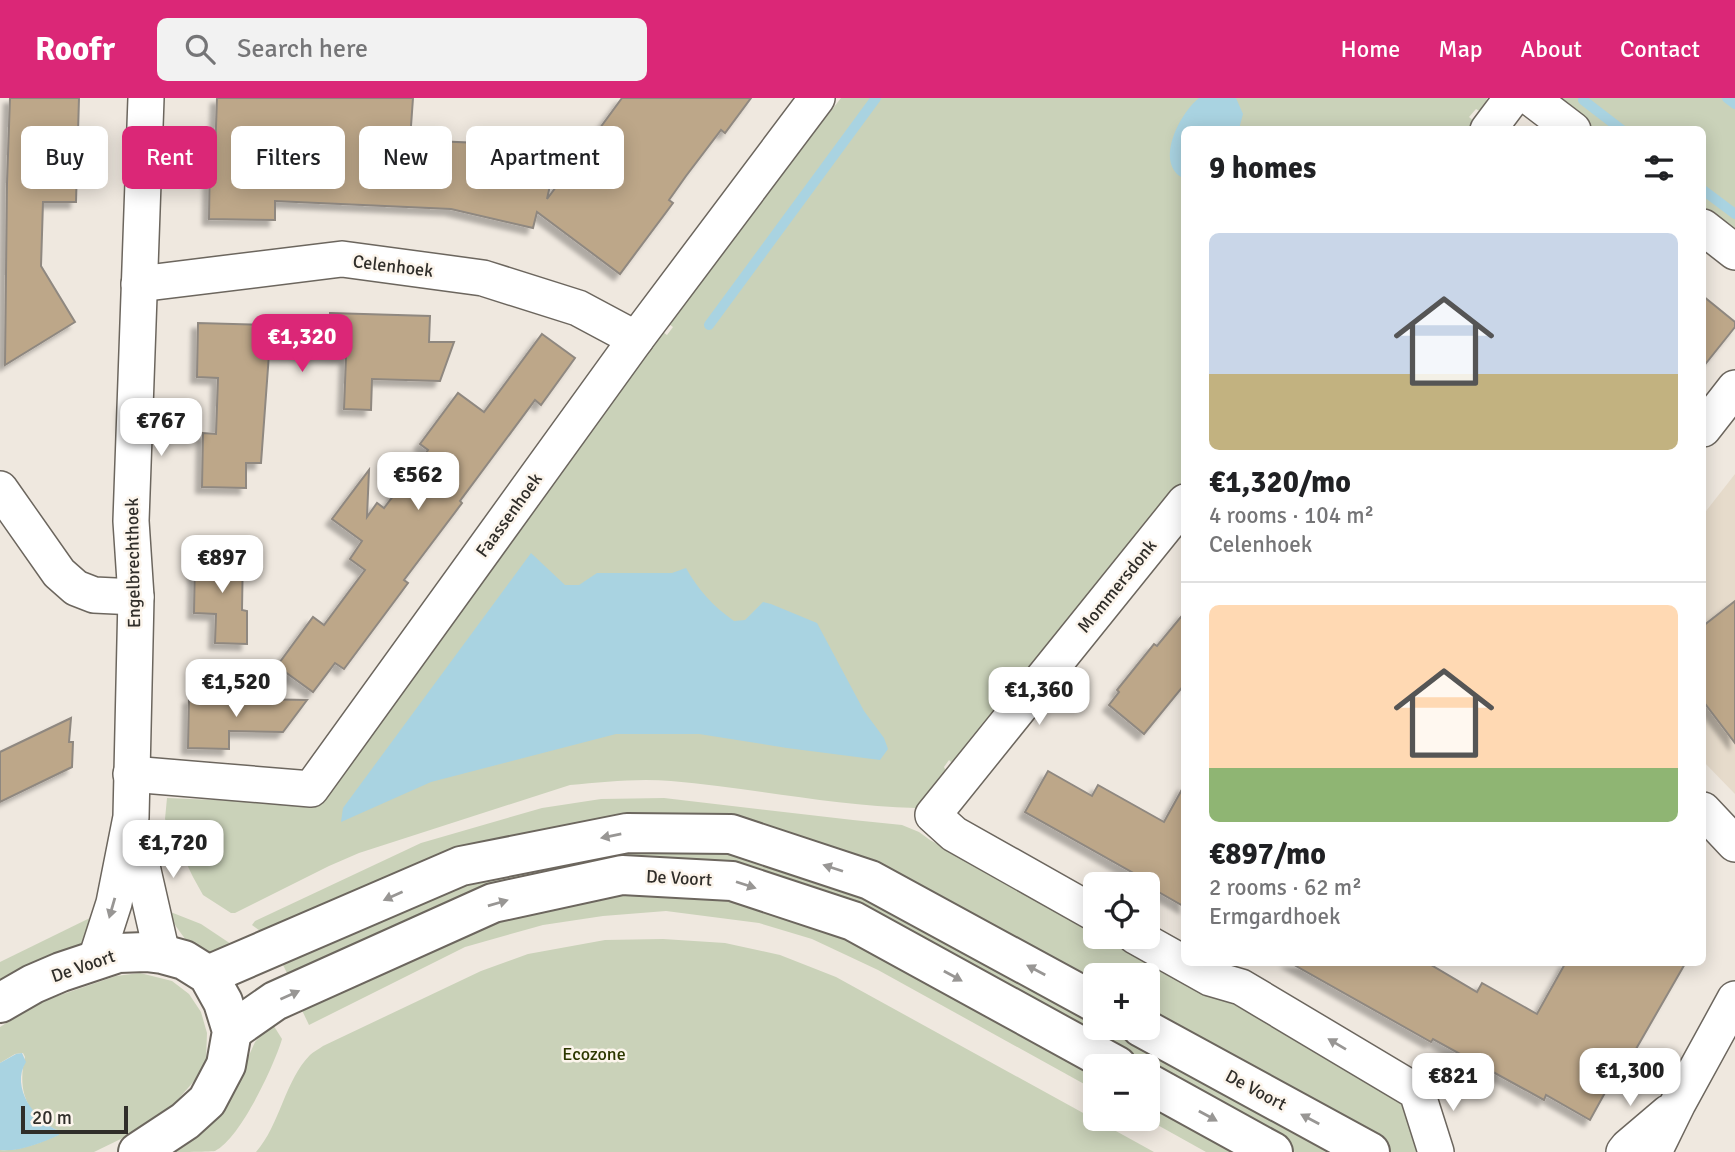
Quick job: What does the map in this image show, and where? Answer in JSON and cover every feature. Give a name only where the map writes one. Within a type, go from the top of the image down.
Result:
[{"type":"street","name":"Engelbrechthoek","points":[[96,960],[114,902],[131,817],[136,597],[131,521],[146,98]]},
{"type":"street","name":"Faassenhoek","points":[[131,774],[311,789],[636,339],[817,98]]},
{"type":"street","points":[[1491,126],[1512,98]]},
{"type":"street","points":[[1531,98],[1568,126]]},
{"type":"street","points":[[1706,229],[1735,252]]},
{"type":"street","name":"Celenhoek","points":[[139,284],[342,259],[483,278],[578,308],[636,339]]},
{"type":"street","points":[[1706,425],[1735,388]]},
{"type":"street","points":[[0,489],[59,573],[76,587],[94,595],[136,597]]},
{"type":"street","name":"Mommersdonk","points":[[1083,907],[954,834],[933,815],[1181,507]]},
{"type":"street","points":[[1706,813],[1735,844]]},
{"type":"street","name":"Engelbrechthoek","points":[[131,817],[162,954]]},
{"type":"street","points":[[138,1152],[185,1121],[207,1101],[226,1065],[232,1031],[223,1002],[208,975],[461,866],[627,833],[731,834],[870,880],[1083,996]]},
{"type":"street","name":"De Voort","points":[[232,1031],[275,1001],[493,903],[622,875],[732,881],[853,921],[1094,1054]]},
{"type":"street","points":[[1158,949],[1181,962]]},
{"type":"street","name":"De Voort","points":[[0,1003],[61,972],[118,953],[162,954],[184,960],[208,975]]},
{"type":"street","points":[[1189,966],[1210,978],[1249,975],[1417,1092],[1436,1152]]},
{"type":"street","points":[[1654,1152],[1735,999]]},
{"type":"street","name":"De Voort","points":[[1160,1037],[1370,1152]]},
{"type":"street","points":[[1160,1090],[1273,1152]]},
{"type":"street","points":[[1624,1152],[1678,1103]]},
{"type":"shaded area","points":[[1735,474],[1735,794],[1706,764],[1706,511]]},
{"type":"green space","points":[[841,98],[1487,98],[1483,113],[1476,109],[1469,117],[1475,122],[1472,126],[1181,126],[1181,483],[952,763],[949,760],[944,767],[946,771],[916,808],[855,804],[659,780],[570,785],[359,853],[235,913],[203,895],[165,819],[167,798],[308,804],[660,330],[667,335],[673,327],[666,322]]},
{"type":"green space","points":[[1550,98],[1735,98],[1735,237],[1706,215],[1706,126],[1588,126]]},
{"type":"green space","points":[[664,798],[902,825],[1083,924],[1083,949],[1130,949],[1155,963],[1083,963],[1083,983],[881,871],[595,824],[274,941],[252,925],[255,921],[421,843],[542,808],[601,799]]},
{"type":"green space","points":[[729,848],[809,868],[1083,1006],[1083,1034],[866,911],[641,866],[291,981],[280,959],[419,894],[563,850]]},
{"type":"green space","points":[[678,886],[800,910],[1083,1059],[1083,1083],[878,970],[812,939],[759,923],[666,911],[603,916],[543,925],[465,947],[309,1025],[299,1004],[493,911]]},
{"type":"green space","points":[[168,911],[201,924],[240,950],[232,954],[203,954],[188,943]]},
{"type":"green space","points":[[98,914],[90,935],[75,949],[0,988],[0,962]]},
{"type":"green space","name":"Ecozone","points":[[663,939],[725,943],[780,955],[836,977],[1083,1113],[1083,1131],[1116,1131],[1154,1152],[256,1152],[271,1129],[301,1065],[323,1046],[481,971],[528,954],[605,940]]},
{"type":"green space","points":[[1160,965],[1225,1001],[1248,1005],[1404,1095],[1420,1152],[1387,1152],[1160,1026]]},
{"type":"green space","points":[[140,973],[172,981],[189,994],[201,1012],[207,1033],[206,1060],[195,1080],[174,1104],[131,1134],[94,1152],[0,1152],[37,1143],[58,1135],[59,1131],[39,1118],[27,1101],[22,1080],[25,1057],[23,1053],[15,1054],[0,1063],[0,1027],[40,1002],[116,976]]},
{"type":"green space","points":[[272,1023],[282,1039],[272,1066],[245,1117],[225,1144],[215,1151],[161,1152],[233,1091],[255,1042]]},
{"type":"green space","points":[[1094,1040],[1148,1040],[1350,1152],[1295,1152],[1160,1077],[1160,1054],[1119,1054]]},
{"type":"green space","points":[[1160,1097],[1259,1152],[1206,1152],[1160,1126]]},
{"type":"water","points":[[1199,98],[1236,98],[1243,114],[1240,126],[1181,126],[1181,176],[1171,163],[1170,151],[1177,127]]},
{"type":"water","points":[[531,553],[565,585],[579,585],[597,573],[672,573],[686,568],[707,597],[734,621],[745,620],[763,602],[817,623],[864,711],[884,738],[888,749],[880,760],[699,734],[616,734],[431,782],[341,822],[343,808]]},
{"type":"water","points":[[22,1053],[26,1062],[21,1082],[23,1092],[41,1120],[59,1131],[59,1135],[23,1148],[0,1150],[0,1063]]},
{"type":"building","points":[[10,98],[79,98],[78,126],[21,126],[21,189],[76,189],[76,202],[43,202],[41,266],[75,322],[5,365]]},
{"type":"building","points":[[217,98],[413,98],[411,126],[359,126],[359,189],[452,189],[452,142],[466,142],[466,189],[549,189],[547,199],[554,189],[624,189],[624,126],[601,126],[622,98],[751,98],[725,133],[721,130],[686,176],[669,200],[673,203],[620,274],[537,212],[533,228],[451,209],[275,201],[275,220],[209,219],[209,189],[217,189]]},
{"type":"building","points":[[1706,298],[1735,322],[1735,327],[1706,363]]},
{"type":"building","points":[[330,313],[430,316],[429,342],[454,342],[440,381],[372,379],[371,410],[344,409],[346,357],[269,354],[261,463],[246,463],[246,488],[202,487],[203,433],[216,434],[218,378],[197,377],[198,323],[306,326],[306,319],[330,321]]},
{"type":"building","points":[[542,334],[575,358],[541,405],[535,400],[460,501],[462,503],[404,580],[408,583],[344,669],[335,663],[313,692],[277,666],[313,617],[324,625],[365,570],[350,559],[362,541],[332,519],[369,470],[367,517],[377,503],[384,508],[428,450],[420,444],[458,393],[484,412]]},
{"type":"building","points":[[217,550],[243,550],[242,610],[247,611],[247,644],[215,643],[216,614],[194,613],[195,557],[217,557]]},
{"type":"building","points":[[1735,601],[1735,743],[1706,705],[1706,624]]},
{"type":"building","points":[[1181,617],[1181,689],[1144,734],[1109,705],[1119,692],[1117,690],[1154,644],[1157,646]]},
{"type":"building","points":[[189,698],[307,700],[283,732],[229,731],[229,749],[188,748]]},
{"type":"building","points":[[71,718],[69,742],[73,742],[72,767],[0,802],[0,752]]},
{"type":"building","points":[[1048,771],[1092,796],[1098,785],[1164,822],[1181,791],[1181,905],[1160,893],[1160,872],[1131,872],[1025,812]]},
{"type":"building","points":[[1296,966],[1433,966],[1477,992],[1482,983],[1537,1014],[1564,966],[1684,966],[1617,1082],[1612,1080],[1590,1120],[1546,1095],[1544,1100],[1433,1039],[1431,1042]]},
{"type":"waterway","points":[[709,325],[876,98]]},
{"type":"waterway","points":[[1727,98],[1735,104]]},
{"type":"waterway","points":[[1583,100],[1617,126]]},
{"type":"waterway","points":[[1706,192],[1735,214]]}]
